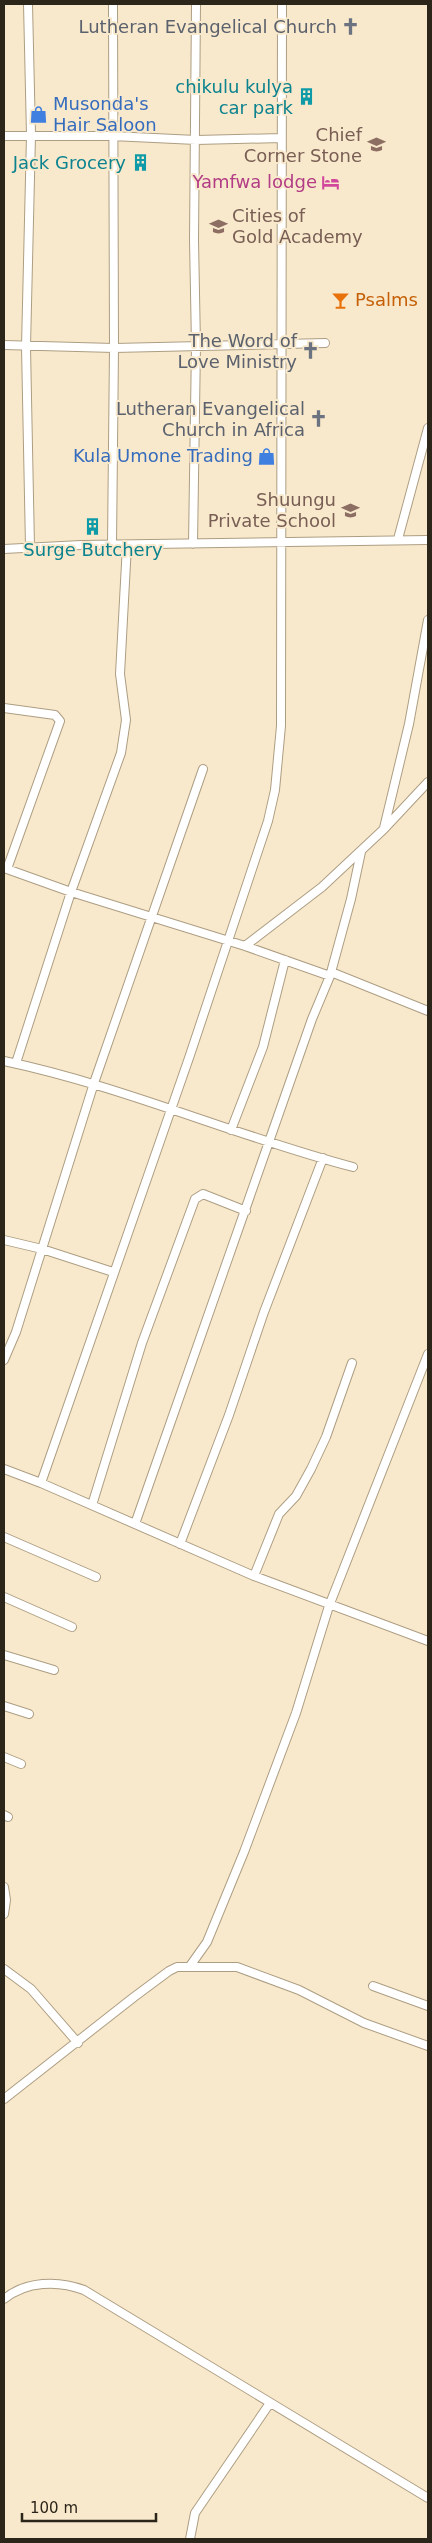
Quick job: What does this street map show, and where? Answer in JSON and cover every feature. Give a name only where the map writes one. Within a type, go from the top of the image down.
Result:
[{"type":"street","points":[[28,4],[31,135],[26,347],[30,547]]},
{"type":"street","points":[[112,546],[114,348],[113,4]]},
{"type":"street","points":[[193,544],[196,345],[196,4]]},
{"type":"street","points":[[41,1483],[268,821],[275,790],[281,726],[282,4]]},
{"type":"street","points":[[4,136],[112,136],[196,140],[281,138]]},
{"type":"street","points":[[4,346],[114,348],[325,343]]},
{"type":"street","points":[[398,539],[428,428]]},
{"type":"street","points":[[4,550],[30,547],[398,539],[428,540]]},
{"type":"street","points":[[16,1063],[72,892],[96,829],[126,732],[120,674],[127,545]]},
{"type":"street","points":[[384,829],[408,724],[428,620]]},
{"type":"street","points":[[4,708],[55,715],[60,724],[6,868],[72,892],[330,974],[428,1011]]},
{"type":"street","points":[[4,1360],[16,1332],[94,1082],[150,916],[203,769]]},
{"type":"street","points":[[245,946],[304,902],[361,852],[428,782]]},
{"type":"street","points":[[135,1524],[320,995],[330,974],[352,899],[361,852]]},
{"type":"street","points":[[231,1130],[263,1047],[285,960]]},
{"type":"street","points":[[4,1061],[94,1082],[269,1143],[353,1167]]},
{"type":"street","points":[[180,1544],[229,1415],[264,1312],[323,1158]]},
{"type":"street","points":[[92,1505],[142,1343],[195,1199],[203,1194],[246,1211]]},
{"type":"street","points":[[4,1240],[42,1249],[113,1272]]},
{"type":"street","points":[[190,1966],[207,1942],[244,1852],[296,1713],[329,1606],[428,1354]]},
{"type":"street","points":[[254,1576],[279,1514],[296,1496],[318,1453],[352,1363]]},
{"type":"street","points":[[4,1468],[254,1576],[428,1642]]},
{"type":"street","points":[[4,1537],[96,1577]]},
{"type":"street","points":[[4,1597],[72,1627]]},
{"type":"street","points":[[4,1655],[54,1670]]},
{"type":"street","points":[[4,1706],[29,1714]]},
{"type":"street","points":[[4,1758],[21,1764]]},
{"type":"street","points":[[4,1887],[6,1900],[4,1914]]},
{"type":"street","points":[[4,2099],[169,1971],[190,1966],[237,1967],[299,1990],[364,2023],[428,2046]]},
{"type":"street","points":[[4,1970],[30,1989],[78,2043]]},
{"type":"street","points":[[373,1986],[428,2006]]},
{"type":"street","points":[[5,2294],[44,2284],[73,2286],[84,2290],[428,2498]]},
{"type":"street","points":[[190,2539],[195,2513],[270,2404]]},
{"type":"place","name":"Lutheran Evangelical Church","points":[[351,27]]},
{"type":"place","name":"chikulu kulya car park","points":[[307,97]]},
{"type":"place","name":"Musonda's Hair Saloon","points":[[39,114]]},
{"type":"place","name":"Chief Corner Stone","points":[[376,145]]},
{"type":"place","name":"Jack Grocery","points":[[140,163]]},
{"type":"place","name":"Yamfwa lodge","points":[[331,182]]},
{"type":"place","name":"Cities of Gold Academy","points":[[218,226]]},
{"type":"place","name":"Psalms","points":[[341,300]]},
{"type":"place","name":"The Word of Love Ministry","points":[[311,351]]},
{"type":"place","name":"Lutheran Evangelical Church in Africa","points":[[319,419]]},
{"type":"place","name":"Kula Umone Trading","points":[[267,456]]},
{"type":"place","name":"Shuungu Private School","points":[[350,510]]},
{"type":"place","name":"Surge Butchery","points":[[93,527]]}]
